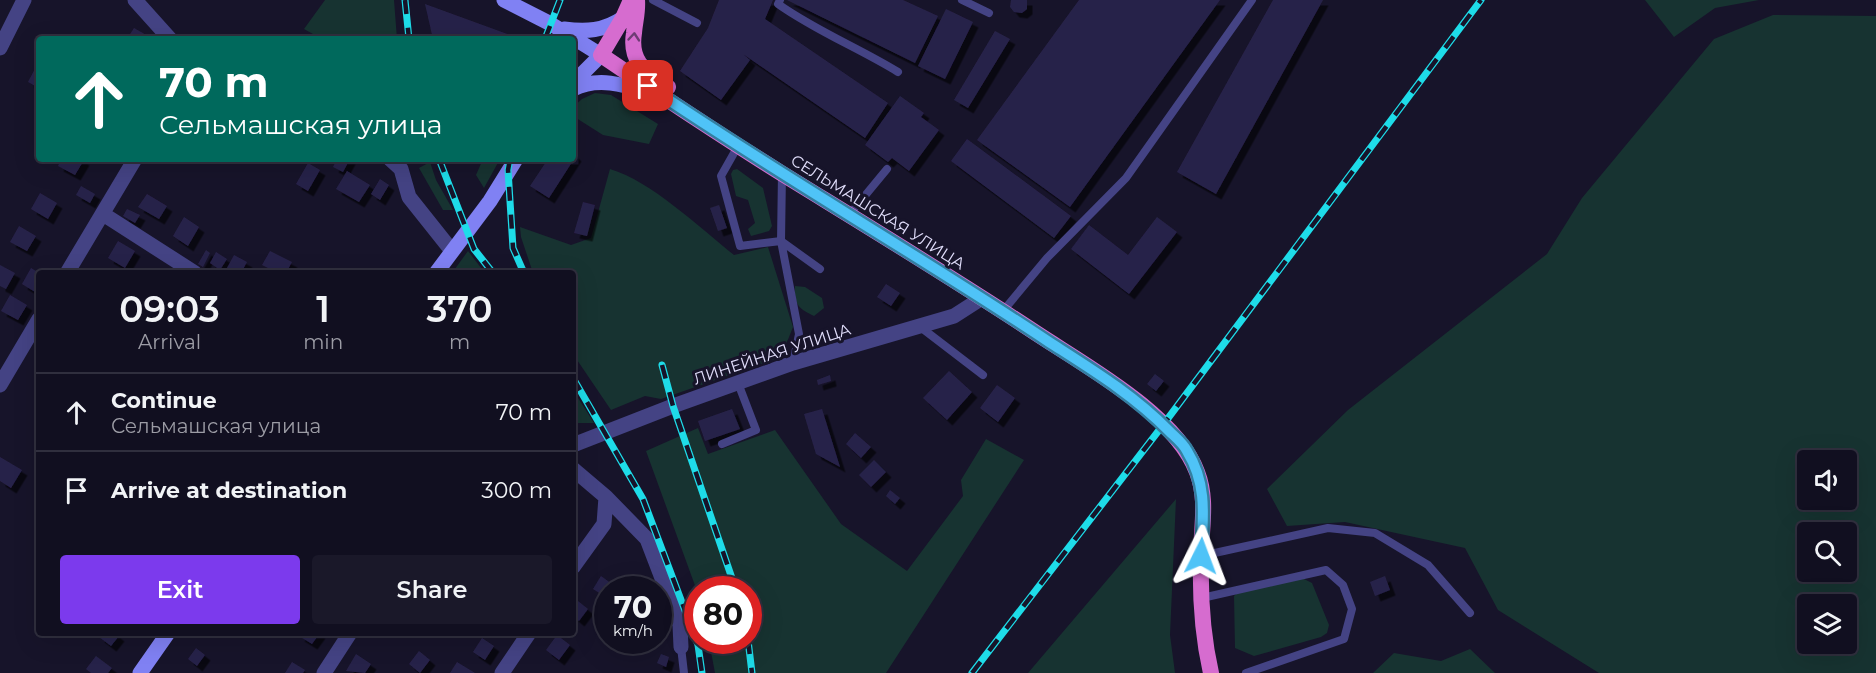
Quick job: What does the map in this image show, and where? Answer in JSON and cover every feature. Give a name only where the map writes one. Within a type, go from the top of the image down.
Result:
[{"type":"highway","points":[[601,55],[632,0]]},
{"type":"highway","points":[[637,0],[638,11],[632,41],[637,63],[679,95],[686,104],[688,113]]},
{"type":"highway","name":"СЕЛЬМАШСКАЯ УЛИЦА","points":[[601,55],[738,146],[1003,311],[1114,385],[1146,408],[1163,425],[1186,449],[1198,474],[1204,504],[1201,556],[1211,673]]},
{"type":"main road","name":"СЕЛЬМАШСКАЯ УЛИЦА","points":[[504,0],[559,34]]},
{"type":"main road","points":[[559,34],[591,31],[612,25],[623,18]]},
{"type":"main road","name":"СЕЛЬМАШСКАЯ УЛИЦА","points":[[576,42],[601,55]]},
{"type":"main road","points":[[576,80],[601,55]]},
{"type":"main road","points":[[576,87],[591,82],[608,82],[664,97]]},
{"type":"main road","points":[[438,270],[490,201],[514,162]]},
{"type":"main road","points":[[140,673],[166,636]]},
{"type":"street","points":[[0,48],[24,0]]},
{"type":"street","points":[[135,0],[167,36]]},
{"type":"street","points":[[69,270],[133,162]]},
{"type":"street","points":[[393,162],[400,170],[409,197],[452,251]]},
{"type":"street","points":[[103,214],[190,270]]},
{"type":"street","name":"ЛИНЕЙНАЯ УЛИЦА","points":[[576,444],[794,363],[954,316],[982,298]]},
{"type":"street","points":[[0,385],[36,325]]},
{"type":"street","points":[[576,471],[606,496],[647,539],[680,625],[681,647]]},
{"type":"street","points":[[576,563],[604,524],[606,496]]},
{"type":"street","points":[[324,673],[348,636]]},
{"type":"street","points":[[502,673],[527,636]]},
{"type":"lane","points":[[653,0],[697,23]]},
{"type":"lane","points":[[780,0],[778,4],[806,24],[869,54],[898,72]]},
{"type":"lane","points":[[962,0],[989,13]]},
{"type":"lane","points":[[1003,311],[1047,258],[1126,178],[1252,0]]},
{"type":"lane","points":[[738,146],[721,176],[740,246],[781,241],[820,269]]},
{"type":"lane","points":[[849,215],[887,169]]},
{"type":"lane","points":[[782,173],[781,241],[799,334],[794,363]]},
{"type":"lane","points":[[919,326],[983,375]]},
{"type":"lane","points":[[722,444],[756,430],[738,383]]},
{"type":"lane","points":[[1201,556],[1328,528],[1375,533],[1428,565],[1470,613]]},
{"type":"lane","points":[[1203,598],[1326,570],[1343,585],[1352,609],[1344,639],[1246,673]]},
{"type":"lane","points":[[681,647],[684,673]]},
{"type":"green space","points":[[325,0],[394,0],[397,36],[317,36],[304,29]]},
{"type":"green space","points":[[1645,0],[1759,0],[1715,8],[1674,37]]},
{"type":"green space","points":[[1773,15],[1876,16],[1876,673],[1599,673],[1498,610],[1465,548],[1345,522],[1287,526],[1267,489],[1348,410],[1547,254],[1582,198],[1714,39]]},
{"type":"green space","points":[[595,93],[611,95],[658,124],[649,144],[603,135],[576,118],[576,104]]},
{"type":"green space","points":[[430,162],[436,180],[453,210],[443,210],[419,168]]},
{"type":"green space","points":[[482,162],[498,162],[484,188],[476,175]]},
{"type":"green space","points":[[610,169],[626,175],[658,194],[734,255],[768,247],[793,327],[781,357],[661,399],[645,396],[611,410],[576,358],[576,270],[532,270],[520,227],[571,245],[591,238]]},
{"type":"green space","points":[[737,169],[763,188],[772,226],[769,231],[751,236],[748,229],[755,223],[748,200],[736,196],[731,174]]},
{"type":"green space","points":[[468,251],[483,270],[454,270]]},
{"type":"green space","points":[[795,286],[805,287],[822,298],[824,308],[814,316],[798,306]]},
{"type":"green space","points":[[576,395],[594,423],[576,423]]},
{"type":"green space","points":[[698,428],[708,454],[775,430],[841,524],[907,571],[963,496],[961,480],[986,439],[1024,460],[886,673],[715,673],[711,654],[762,654],[762,576],[692,576],[646,451]]},
{"type":"green space","points":[[1176,499],[1170,635],[1175,673],[1028,673]]},
{"type":"green space","points":[[1300,577],[1312,583],[1329,625],[1327,633],[1321,637],[1254,656],[1235,648],[1234,596],[1238,592]]},
{"type":"green space","points":[[1470,649],[1495,673],[1373,673],[1394,653],[1441,661]]},
{"type":"building","points":[[719,0],[773,0],[765,19],[888,103],[865,138],[743,54],[750,60],[721,100],[680,71],[708,28]]},
{"type":"building","points":[[787,0],[903,0],[938,16],[915,63]]},
{"type":"building","points":[[1011,0],[1027,0],[1027,9],[1022,13],[1014,12],[1010,7]]},
{"type":"building","points":[[1079,0],[1220,0],[1070,207],[977,140]]},
{"type":"building","points":[[1273,0],[1323,0],[1216,194],[1177,172]]},
{"type":"building","points":[[425,4],[510,35],[510,36],[432,36]]},
{"type":"building","points":[[946,9],[973,22],[945,79],[918,66]]},
{"type":"building","points":[[134,28],[148,36],[129,36]]},
{"type":"building","points":[[995,31],[1010,39],[968,108],[954,100]]},
{"type":"building","points":[[36,67],[36,86],[28,82]]},
{"type":"building","points":[[900,96],[924,113],[921,117],[939,130],[909,171],[892,158],[888,162],[865,145]]},
{"type":"building","points":[[967,139],[1071,216],[1054,238],[951,161]]},
{"type":"building","points":[[60,162],[83,162],[75,175],[58,166]]},
{"type":"building","points":[[336,162],[348,162],[343,172],[333,167]]},
{"type":"building","points":[[546,162],[572,162],[549,198],[530,186]]},
{"type":"building","points":[[308,163],[320,170],[308,191],[296,184]]},
{"type":"building","points":[[347,171],[370,185],[359,202],[336,189]]},
{"type":"building","points":[[380,179],[389,185],[380,200],[371,194]]},
{"type":"building","points":[[81,186],[95,194],[90,203],[76,195]]},
{"type":"building","points":[[40,193],[57,203],[48,219],[31,209]]},
{"type":"building","points":[[147,194],[167,206],[159,219],[138,207]]},
{"type":"building","points":[[583,202],[595,205],[587,236],[574,233]]},
{"type":"building","points":[[719,205],[727,228],[718,231],[710,208]]},
{"type":"building","points":[[127,209],[140,215],[135,223],[123,216]]},
{"type":"building","points":[[184,217],[199,227],[188,246],[173,236]]},
{"type":"building","points":[[1157,217],[1177,232],[1129,294],[1071,249],[1089,225],[1128,255]]},
{"type":"building","points":[[19,226],[36,236],[27,251],[10,242]]},
{"type":"building","points":[[118,241],[135,251],[125,268],[108,258]]},
{"type":"building","points":[[206,250],[210,253],[203,267],[198,264]]},
{"type":"building","points":[[270,251],[292,262],[288,270],[272,270],[262,265]]},
{"type":"building","points":[[216,252],[227,259],[220,270],[210,263]]},
{"type":"building","points":[[234,255],[247,262],[243,270],[227,268]]},
{"type":"building","points":[[0,265],[15,273],[6,289],[0,286]]},
{"type":"building","points":[[31,268],[36,271],[35,292],[22,284]]},
{"type":"building","points":[[886,284],[900,293],[891,306],[877,297]]},
{"type":"building","points":[[10,295],[27,305],[18,320],[1,311]]},
{"type":"building","points":[[949,371],[972,392],[947,420],[923,398]]},
{"type":"building","points":[[1155,374],[1164,381],[1156,391],[1147,384]]},
{"type":"building","points":[[830,375],[831,381],[818,385],[817,380]]},
{"type":"building","points":[[997,385],[1015,398],[998,422],[980,408]]},
{"type":"building","points":[[732,409],[740,429],[705,441],[698,421]]},
{"type":"building","points":[[822,409],[840,467],[816,454],[804,414]]},
{"type":"building","points":[[855,433],[871,447],[861,458],[846,444]]},
{"type":"building","points":[[0,457],[22,470],[11,488],[0,481]]},
{"type":"building","points":[[874,460],[886,472],[871,487],[859,475]]},
{"type":"building","points":[[890,490],[900,498],[895,504],[886,496]]},
{"type":"building","points":[[1385,576],[1390,590],[1375,596],[1370,582]]},
{"type":"building","points":[[578,601],[588,609],[579,621],[576,618]]},
{"type":"building","points":[[100,636],[119,636],[111,646]]},
{"type":"building","points":[[299,636],[318,636],[312,644]]},
{"type":"building","points":[[556,636],[570,645],[559,660],[546,650]]},
{"type":"building","points":[[482,638],[494,646],[485,660],[473,652]]},
{"type":"building","points":[[196,648],[205,655],[197,666],[188,659]]},
{"type":"building","points":[[419,651],[430,660],[420,673],[409,664]]},
{"type":"building","points":[[356,654],[371,664],[365,673],[346,671]]},
{"type":"building","points":[[661,654],[669,657],[666,667],[657,663]]},
{"type":"building","points":[[96,656],[112,668],[108,673],[91,673],[86,669]]},
{"type":"building","points":[[292,662],[305,670],[303,673],[285,673]]},
{"type":"building","points":[[457,662],[475,673],[450,673]]},
{"type":"railway","points":[[405,0],[409,36]]},
{"type":"railway","points":[[546,36],[560,0]]},
{"type":"railway","points":[[972,673],[1163,425],[1481,0]]},
{"type":"railway","points":[[440,162],[474,249],[491,270]]},
{"type":"railway","points":[[509,162],[513,248],[523,270]]},
{"type":"railway","points":[[662,365],[673,406],[731,576]]},
{"type":"railway","points":[[576,383],[643,499],[698,645],[702,673]]},
{"type":"railway","points":[[750,654],[752,673]]},
{"type":"route","points":[[648,86],[719,135],[1003,311],[1146,408],[1186,449],[1198,474],[1204,504],[1201,556]]}]
